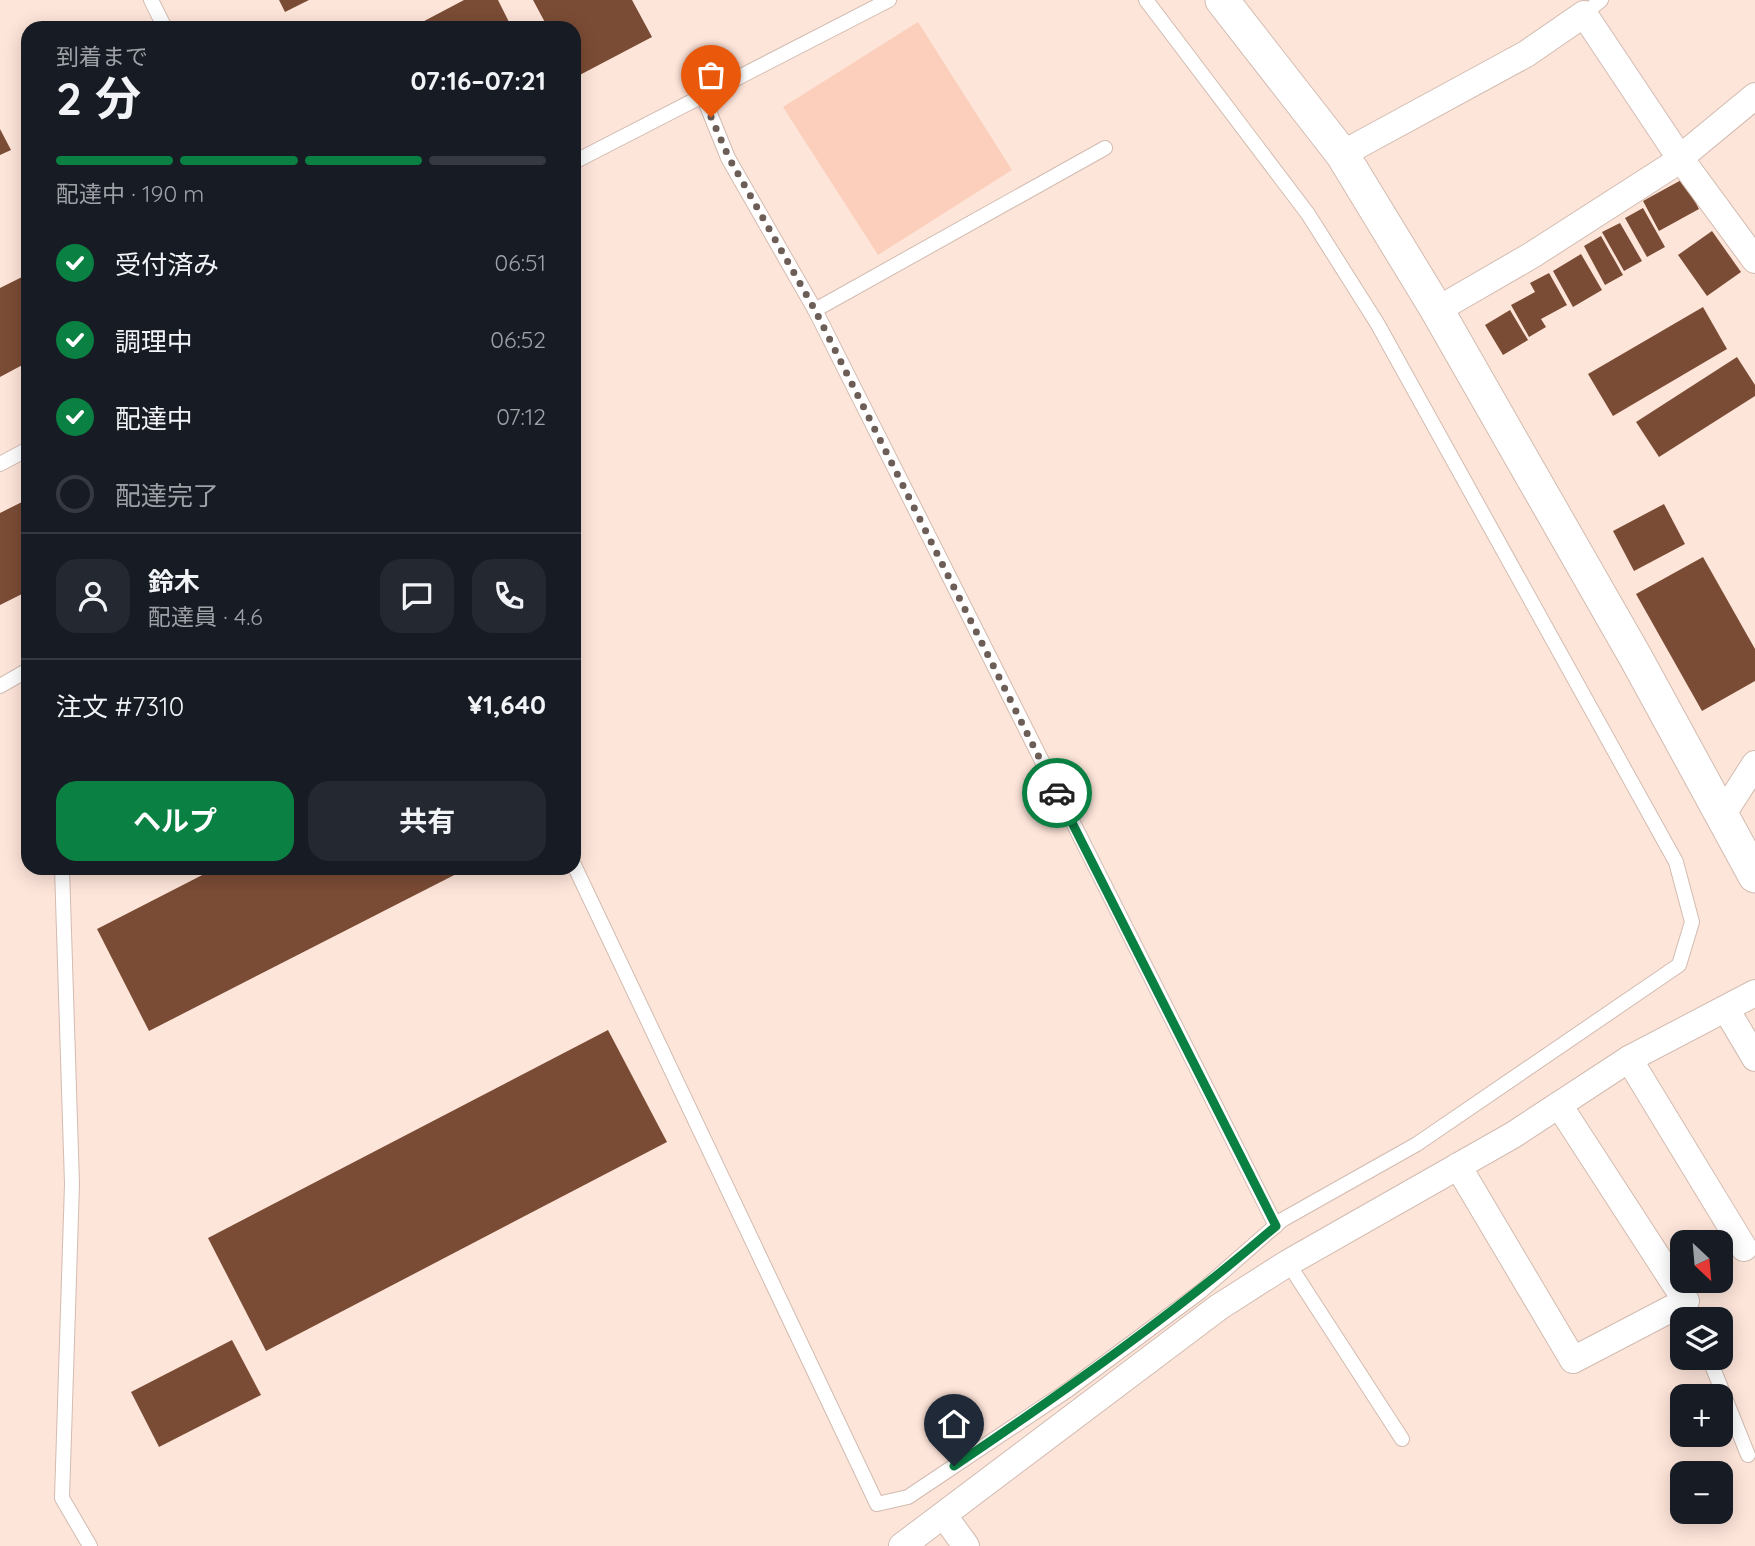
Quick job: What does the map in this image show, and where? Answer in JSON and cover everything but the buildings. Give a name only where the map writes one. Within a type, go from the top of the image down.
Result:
[{"type":"street","points":[[1222,0],[1342,154],[1437,310],[1636,658],[1755,876]]},
{"type":"street","points":[[1342,154],[1526,54],[1592,7],[1680,158],[1755,260]]},
{"type":"street","points":[[1437,310],[1532,255],[1680,158],[1755,96]]},
{"type":"street","points":[[1721,817],[1755,764]]},
{"type":"street","points":[[902,1546],[945,1517],[1219,1307],[1288,1263],[1559,1105],[1629,1059],[1755,993]]},
{"type":"street","points":[[1726,1009],[1755,1058]]},
{"type":"street","points":[[1629,1059],[1745,1248]]},
{"type":"street","points":[[1559,1105],[1688,1307]]},
{"type":"street","points":[[1458,1166],[1573,1360],[1670,1319]]},
{"type":"street","points":[[945,1517],[966,1546]]},
{"type":"lane","points":[[151,0],[162,21]]},
{"type":"lane","points":[[581,159],[889,0]]},
{"type":"lane","points":[[578,875],[877,1504],[908,1497],[1068,1390],[1200,1292],[1276,1226],[1417,1144],[1679,965],[1692,922],[1676,862],[1377,323],[1308,214],[1146,0]]},
{"type":"lane","points":[[703,96],[729,158],[815,310],[1276,1226]]},
{"type":"lane","points":[[815,310],[1105,148]]},
{"type":"lane","points":[[0,464],[21,453]]},
{"type":"lane","points":[[0,686],[21,677]]},
{"type":"lane","points":[[62,875],[72,1184],[62,1498],[90,1546]]},
{"type":"lane","points":[[1288,1263],[1402,1439]]},
{"type":"lane","points":[[1714,1370],[1748,1455]]},
{"type":"shaded area","points":[[918,22],[1012,170],[878,255],[783,107]]},
{"type":"way so far","points":[[711,117],[729,158],[815,310],[1057,793]]},
{"type":"route","points":[[954,1466],[1068,1390],[1200,1292],[1276,1226],[1057,793]]}]
